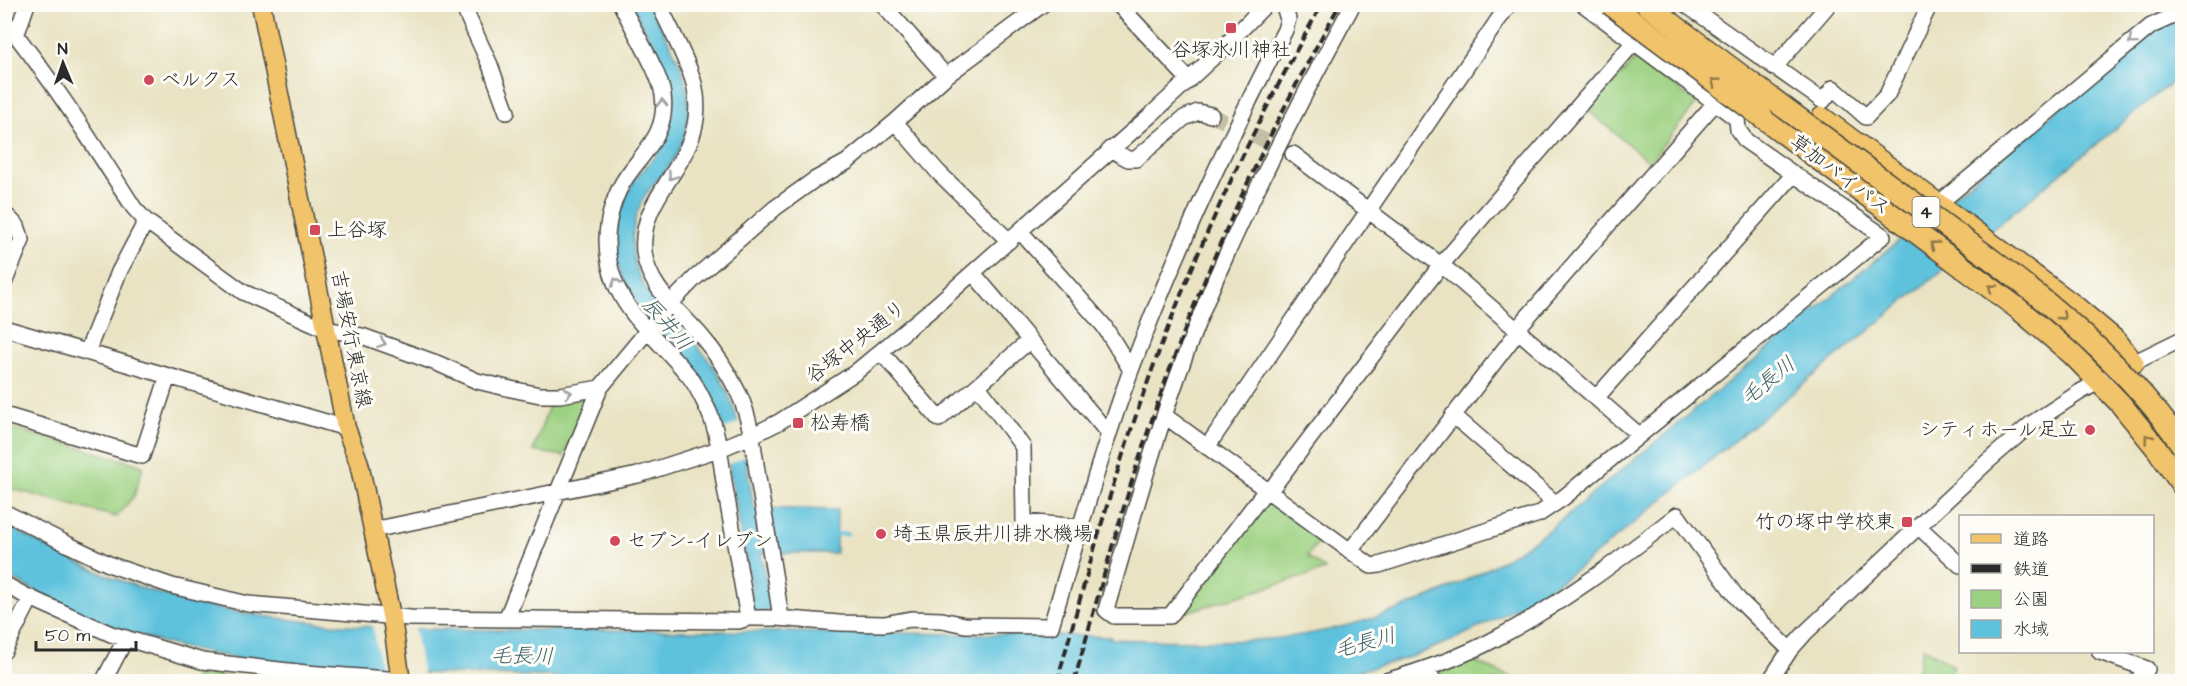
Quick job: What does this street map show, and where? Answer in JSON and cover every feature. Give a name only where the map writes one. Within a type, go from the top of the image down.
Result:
[{"type":"highway","name":"草加バイパス","points":[[1610,4],[2020,310],[2100,381],[2151,441],[2182,485]]},
{"type":"highway","name":"草加バイパス","points":[[1646,4],[2043,299],[2106,354],[2148,400],[2182,445]]},
{"type":"highway","points":[[1646,4],[1700,28],[2073,305],[2117,342],[2133,363]]},
{"type":"main road","name":"吉場安行東京線","points":[[261,4],[346,428],[359,463],[392,621],[401,679]]},
{"type":"street","points":[[27,4],[9,29],[50,79],[134,208],[146,221],[243,292],[326,329],[362,336],[439,364],[477,381],[540,395],[560,395],[600,388]]},
{"type":"street","points":[[462,4],[490,65],[507,112]]},
{"type":"street","points":[[621,4],[657,78],[663,95],[663,116],[652,145],[627,176],[610,215],[607,240],[609,262],[618,290],[689,376],[710,415],[720,449],[749,618]]},
{"type":"street","points":[[659,4],[695,87],[697,111],[694,133],[685,156],[648,216],[644,236],[646,265],[654,283],[669,305],[702,337],[720,361],[740,396],[763,507],[779,618]]},
{"type":"street","points":[[882,4],[946,76]]},
{"type":"street","points":[[507,617],[600,388],[648,329],[703,271],[775,208],[814,180],[847,162],[946,76],[1043,4]]},
{"type":"street","points":[[1118,4],[1188,80]]},
{"type":"street","name":"谷塚中央通り","points":[[373,530],[638,476],[749,437],[812,402],[881,352],[972,273],[1222,49],[1266,4]]},
{"type":"street","points":[[4,512],[111,565],[172,586],[248,604],[392,621],[507,617],[728,621],[779,618],[884,624],[911,619],[942,620],[964,625],[1051,626],[1109,434],[1131,370],[1214,172],[1286,30],[1288,19],[1283,4]]},
{"type":"street","points":[[1353,4],[1291,121],[1223,261],[1165,416],[1134,513],[1106,610],[1114,616],[1170,616],[1442,265],[1667,4]]},
{"type":"street","points":[[1207,447],[1509,4]]},
{"type":"street","points":[[1165,416],[1371,566],[1379,565],[1539,514],[1883,236],[1746,141],[1738,130],[1737,119],[1583,4]]},
{"type":"street","points":[[1685,4],[1823,101],[1833,88],[1866,117],[1887,95],[1928,9],[1926,4]]},
{"type":"street","points":[[1774,68],[1829,4]]},
{"type":"street","points":[[1909,226],[1939,205],[1989,160],[2151,26],[2182,12]]},
{"type":"street","points":[[1350,551],[1518,329],[1715,103]]},
{"type":"street","points":[[1110,149],[1128,159],[1136,159],[1184,118],[1198,112],[1211,115]]},
{"type":"street","points":[[895,122],[938,172],[1014,236],[1104,326],[1131,370]]},
{"type":"street","points":[[1293,154],[1442,265],[1639,435]]},
{"type":"street","points":[[1597,397],[1794,174]]},
{"type":"street","points":[[4,213],[16,226],[22,240],[4,283]]},
{"type":"street","points":[[87,352],[119,272],[146,221]]},
{"type":"street","points":[[972,273],[1109,434]]},
{"type":"street","points":[[4,328],[346,428]]},
{"type":"street","points":[[1769,681],[1790,650],[1806,632],[2031,424],[2100,381],[2182,339]]},
{"type":"street","points":[[881,352],[939,418],[1029,341]]},
{"type":"street","points":[[4,415],[142,456],[168,376]]},
{"type":"street","points":[[978,386],[1023,447],[1024,522],[1081,527]]},
{"type":"street","points":[[1453,415],[1555,503]]},
{"type":"street","points":[[1383,681],[1430,676],[1494,640],[1550,608],[1608,568],[1677,515],[1738,599],[1790,650]]},
{"type":"street","points":[[1919,527],[1959,564]]},
{"type":"street","points":[[4,584],[111,634],[202,661],[304,677],[401,679]]},
{"type":"street","points":[[4,651],[31,598]]},
{"type":"street","points":[[103,681],[126,638]]},
{"type":"street","points":[[2105,653],[2147,669],[2136,681]]},
{"type":"green space","points":[[1639,59],[1697,103],[1649,162],[1589,111],[1634,60]]},
{"type":"green space","points":[[587,397],[564,456],[533,451],[549,406],[553,402]]},
{"type":"green space","points":[[4,426],[143,467],[134,496],[116,517],[5,487]]},
{"type":"green space","points":[[1267,501],[1321,539],[1307,556],[1325,570],[1187,612],[1184,608]]},
{"type":"green space","points":[[1923,647],[1954,666],[1949,681],[1915,681]]},
{"type":"green space","points":[[1471,660],[1517,680],[1445,681],[1438,673]]},
{"type":"green space","points":[[199,672],[248,681],[194,681]]},
{"type":"water","name":"辰井川","points":[[632,5],[649,5],[679,63],[688,93],[687,124],[681,144],[670,165],[646,193],[635,219],[632,246],[638,273],[656,303],[707,357],[725,388],[738,421],[754,508],[837,510],[836,553],[761,553],[774,612],[753,612],[750,582],[725,441],[712,400],[701,380],[687,362],[642,311],[621,273],[617,241],[618,223],[623,205],[635,180],[656,156],[664,142],[670,125],[672,108],[671,91],[665,71]]},
{"type":"water","name":"毛長川","points":[[2182,17],[2182,74],[1580,567],[1523,604],[1483,625],[1421,653],[1378,666],[1304,682],[755,682],[379,672],[247,659],[169,644],[85,615],[5,575],[4,523],[27,537],[100,572],[177,599],[254,615],[356,626],[460,630],[1057,635],[1202,641],[1257,640],[1329,630],[1400,609],[1434,595],[1467,580],[1539,537],[2137,44],[2159,27]]},
{"type":"pier","points":[[741,421],[748,455],[727,465],[720,432]]},
{"type":"pier","points":[[372,623],[414,625],[423,676],[380,675]]},
{"type":"waterway","points":[[832,534],[847,534]]},
{"type":"tunnel","points":[[1211,115],[1287,151]]},
{"type":"railway","points":[[1057,682],[1117,473],[1159,352],[1200,250],[1245,150],[1322,4]]},
{"type":"railway","points":[[1074,682],[1134,475],[1161,393],[1193,308],[1251,175],[1340,4]]},
{"type":"place","name":"谷塚氷川神社","points":[[1231,28]]},
{"type":"place","name":"ベルクス","points":[[149,80]]},
{"type":"place","name":"上谷塚","points":[[315,230]]},
{"type":"place","name":"松寿橋","points":[[798,423]]},
{"type":"place","name":"シティホール足立","points":[[2090,430]]},
{"type":"place","name":"竹の塚中学校東","points":[[1907,522]]},
{"type":"place","name":"埼玉県辰井川排水機場","points":[[881,534]]},
{"type":"place","name":"セブン-イレブン","points":[[615,541]]}]
